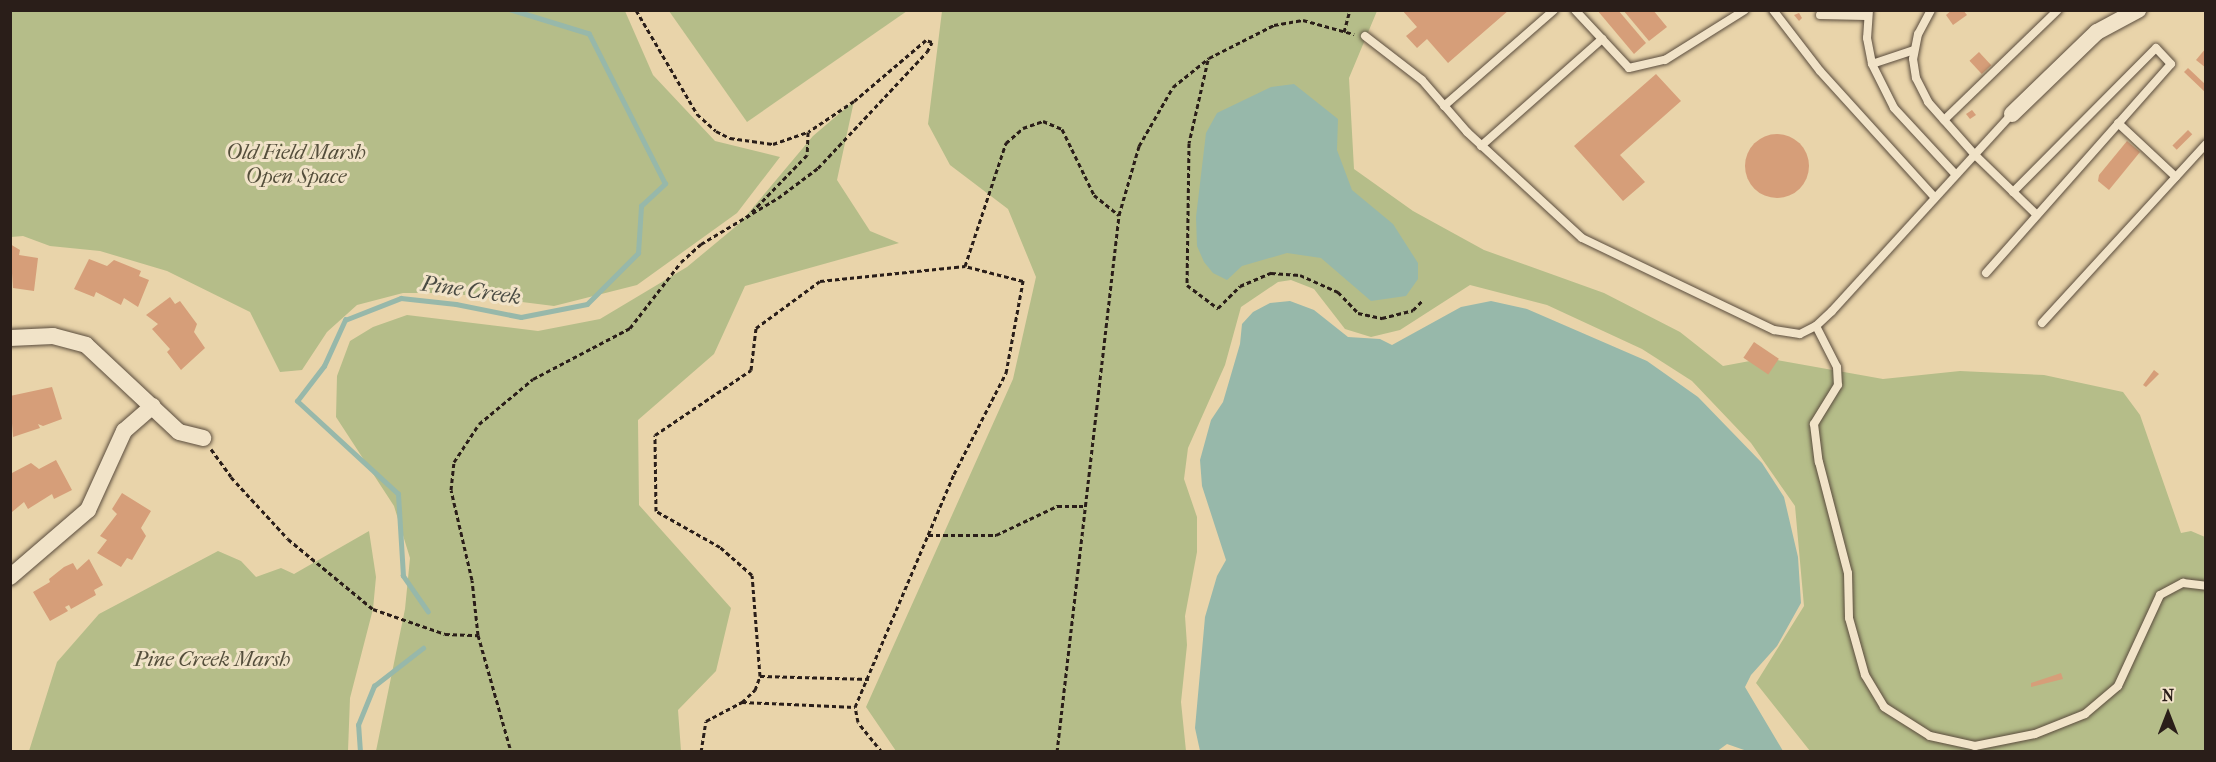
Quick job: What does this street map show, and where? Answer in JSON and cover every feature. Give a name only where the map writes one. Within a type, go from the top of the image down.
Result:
[{"type":"street","points":[[2012,114],[2114,15],[2138,10]]},
{"type":"street","points":[[10,338],[53,336],[86,345],[179,432],[203,438]]},
{"type":"street","points":[[10,577],[88,510],[124,431],[153,406]]},
{"type":"lane","points":[[1444,106],[1554,10]]},
{"type":"lane","points":[[1575,10],[1629,68],[1665,60],[1745,10]]},
{"type":"lane","points":[[1773,10],[1820,71],[1935,198]]},
{"type":"lane","points":[[1931,10],[1914,50],[1916,78],[1928,102],[1975,154],[2037,215]]},
{"type":"lane","points":[[1944,120],[2058,10]]},
{"type":"lane","points":[[1820,15],[1867,13],[1872,64],[1894,108],[1956,175]]},
{"type":"lane","points":[[1365,36],[1422,80],[1481,146],[1582,238],[1616,258],[1774,330],[1800,334],[1816,326],[2012,114]]},
{"type":"lane","points":[[1481,146],[1602,39]]},
{"type":"lane","points":[[1986,273],[2171,64],[2157,48],[2013,192]]},
{"type":"lane","points":[[1872,64],[1914,50]]},
{"type":"lane","points":[[2118,123],[2176,177]]},
{"type":"lane","points":[[2042,323],[2205,144]]},
{"type":"lane","points":[[1816,326],[1837,367],[1838,385],[1814,424],[1819,462],[1848,573],[1850,618],[1864,675],[1884,707],[1930,736],[1975,746],[2035,734],[2085,714],[2118,686],[2160,595],[2183,583],[2205,586]]},
{"type":"path","points":[[511,752],[478,635],[472,580],[451,490],[454,462],[463,446],[479,424],[533,379],[630,328],[681,262],[701,244],[740,223],[818,168],[927,52],[932,42],[926,40],[854,101],[808,132],[773,144],[747,142],[716,131],[697,114],[636,10]]},
{"type":"path","points":[[1344,32],[1350,10]]},
{"type":"path","points":[[1058,752],[1078,599],[1083,506],[1114,284],[1119,215],[1140,146],[1173,87],[1209,58],[1284,24],[1303,20],[1365,36]]},
{"type":"path","points":[[1209,58],[1190,143],[1187,285],[1218,308],[1240,286],[1271,273],[1300,275],[1338,292],[1358,313],[1382,318],[1413,310],[1422,301]]},
{"type":"path","points":[[965,266],[1006,143],[1023,128],[1043,121],[1062,129],[1094,195],[1119,215]]},
{"type":"path","points":[[740,223],[807,155],[808,132]]},
{"type":"path","points":[[701,752],[706,721],[742,702],[755,690],[760,676],[752,575],[720,547],[656,511],[655,435],[751,370],[756,328],[820,281],[965,266],[1023,281],[1006,373],[954,474],[869,679],[855,707],[858,722],[882,752]]},
{"type":"path","points":[[203,438],[231,477],[288,539],[373,609],[445,634],[478,635]]},
{"type":"path","points":[[928,535],[996,535],[1057,506],[1083,506]]},
{"type":"path","points":[[760,676],[869,679]]},
{"type":"path","points":[[742,702],[855,707]]},
{"type":"green space","name":"Old Field Marsh Open Space","points":[[11,10],[625,11],[653,75],[715,141],[780,157],[737,213],[637,285],[554,306],[448,293],[403,293],[357,305],[327,332],[302,370],[280,372],[250,312],[167,271],[100,251],[50,246],[23,236],[11,237]]},
{"type":"green space","points":[[669,11],[907,11],[747,122]]},
{"type":"green space","points":[[942,11],[1377,11],[1349,78],[1354,169],[1413,211],[1484,250],[1604,293],[1680,332],[1723,366],[1766,358],[1883,379],[1960,371],[2044,375],[2123,392],[2140,415],[2181,533],[2191,531],[2205,537],[2205,751],[1810,751],[1756,683],[1804,606],[1795,506],[1751,443],[1692,381],[1642,349],[1547,305],[1470,285],[1400,330],[1371,337],[1345,329],[1314,289],[1291,280],[1278,282],[1241,307],[1225,365],[1188,448],[1184,479],[1197,517],[1197,552],[1185,616],[1187,645],[1181,702],[1186,751],[896,751],[866,707],[1013,379],[1036,277],[1008,209],[950,165],[928,124]]},
{"type":"green space","points":[[854,101],[837,180],[870,231],[899,243],[745,286],[714,354],[638,420],[639,505],[731,608],[716,671],[678,710],[681,751],[376,751],[405,609],[410,558],[394,506],[336,417],[337,376],[350,341],[373,327],[407,315],[538,331],[600,319],[687,267],[740,223],[813,136]]},
{"type":"green space","name":"Pine Creek Marsh","points":[[369,531],[376,577],[373,609],[350,698],[348,751],[29,751],[57,662],[99,614],[218,551],[241,561],[256,577],[281,568],[294,574]]},
{"type":"shaded area","points":[[1294,84],[1338,119],[1337,150],[1352,190],[1393,224],[1418,263],[1418,279],[1406,296],[1371,301],[1321,258],[1287,253],[1242,266],[1227,280],[1213,273],[1204,262],[1197,246],[1196,217],[1206,133],[1217,113],[1271,87]]},
{"type":"shaded area","points":[[1290,301],[1314,310],[1348,337],[1380,339],[1392,345],[1461,307],[1491,301],[1527,309],[1647,361],[1698,397],[1762,463],[1784,497],[1798,557],[1801,603],[1777,646],[1751,675],[1745,687],[1783,751],[1747,751],[1727,744],[1716,752],[1200,751],[1195,728],[1205,617],[1217,576],[1226,560],[1202,486],[1200,460],[1211,420],[1223,402],[1240,344],[1242,324],[1253,312],[1270,303]]},
{"type":"building","points":[[1402,10],[1509,10],[1448,63],[1427,39],[1417,48],[1406,36],[1417,27]]},
{"type":"building","points":[[1597,10],[1618,10],[1646,43],[1634,54]]},
{"type":"building","points":[[1623,10],[1653,10],[1667,27],[1649,41]]},
{"type":"building","points":[[1952,10],[1963,10],[1967,15],[1953,25],[1946,15]]},
{"type":"building","points":[[1799,13],[1802,18],[1799,21],[1794,15]]},
{"type":"building","points":[[2206,48],[2206,68],[2196,60]]},
{"type":"building","points":[[1979,52],[1991,65],[1982,74],[1969,61]]},
{"type":"building","points":[[2188,68],[2206,85],[2206,93],[2184,72]]},
{"type":"building","points":[[1656,74],[1681,101],[1620,155],[1645,182],[1623,201],[1574,146]]},
{"type":"building","points":[[1972,110],[1976,115],[1970,119],[1966,114]]},
{"type":"building","points":[[2188,130],[2192,134],[2177,150],[2172,146]]},
{"type":"building","points":[[1771,134],[1783,134],[1800,143],[1807,154],[1809,166],[1807,178],[1800,189],[1783,198],[1771,198],[1759,193],[1750,184],[1745,172],[1745,160],[1750,148],[1759,139]]},
{"type":"building","points":[[2127,141],[2140,152],[2109,190],[2098,181],[2099,175]]},
{"type":"building","points":[[10,244],[20,250],[19,255],[38,258],[34,291],[13,288]]},
{"type":"building","points":[[89,259],[107,266],[114,260],[141,271],[139,276],[149,280],[138,307],[124,298],[121,305],[96,292],[94,297],[74,289]]},
{"type":"building","points":[[170,297],[175,304],[180,301],[197,324],[194,332],[205,348],[181,370],[167,352],[170,349],[152,329],[158,324],[146,315]]},
{"type":"building","points":[[1754,342],[1779,359],[1768,375],[1743,358]]},
{"type":"building","points":[[2154,370],[2159,374],[2146,387],[2143,385]]},
{"type":"building","points":[[52,387],[62,419],[43,426],[38,424],[40,428],[13,437],[10,396]]},
{"type":"building","points":[[56,460],[72,490],[54,499],[52,494],[28,509],[24,502],[12,512],[10,474],[31,463],[39,469]]},
{"type":"building","points":[[122,493],[151,511],[141,528],[146,536],[132,560],[127,558],[121,567],[97,553],[107,540],[100,536],[117,514],[112,509]]},
{"type":"building","points":[[89,559],[103,585],[94,590],[96,595],[71,609],[69,605],[65,607],[68,611],[50,621],[33,592],[50,582],[49,579],[64,567],[73,563],[77,570]]},
{"type":"building","points":[[2061,673],[2063,679],[2031,687],[2031,683]]},
{"type":"waterway","name":"Pine Creek","points":[[428,612],[403,576],[398,494],[297,401],[324,366],[345,320],[401,298],[456,304],[521,317],[587,304],[638,253],[641,206],[665,184],[589,34],[511,10]]},
{"type":"waterway","name":"Pine Creek","points":[[360,752],[358,725],[374,686],[423,648]]}]
